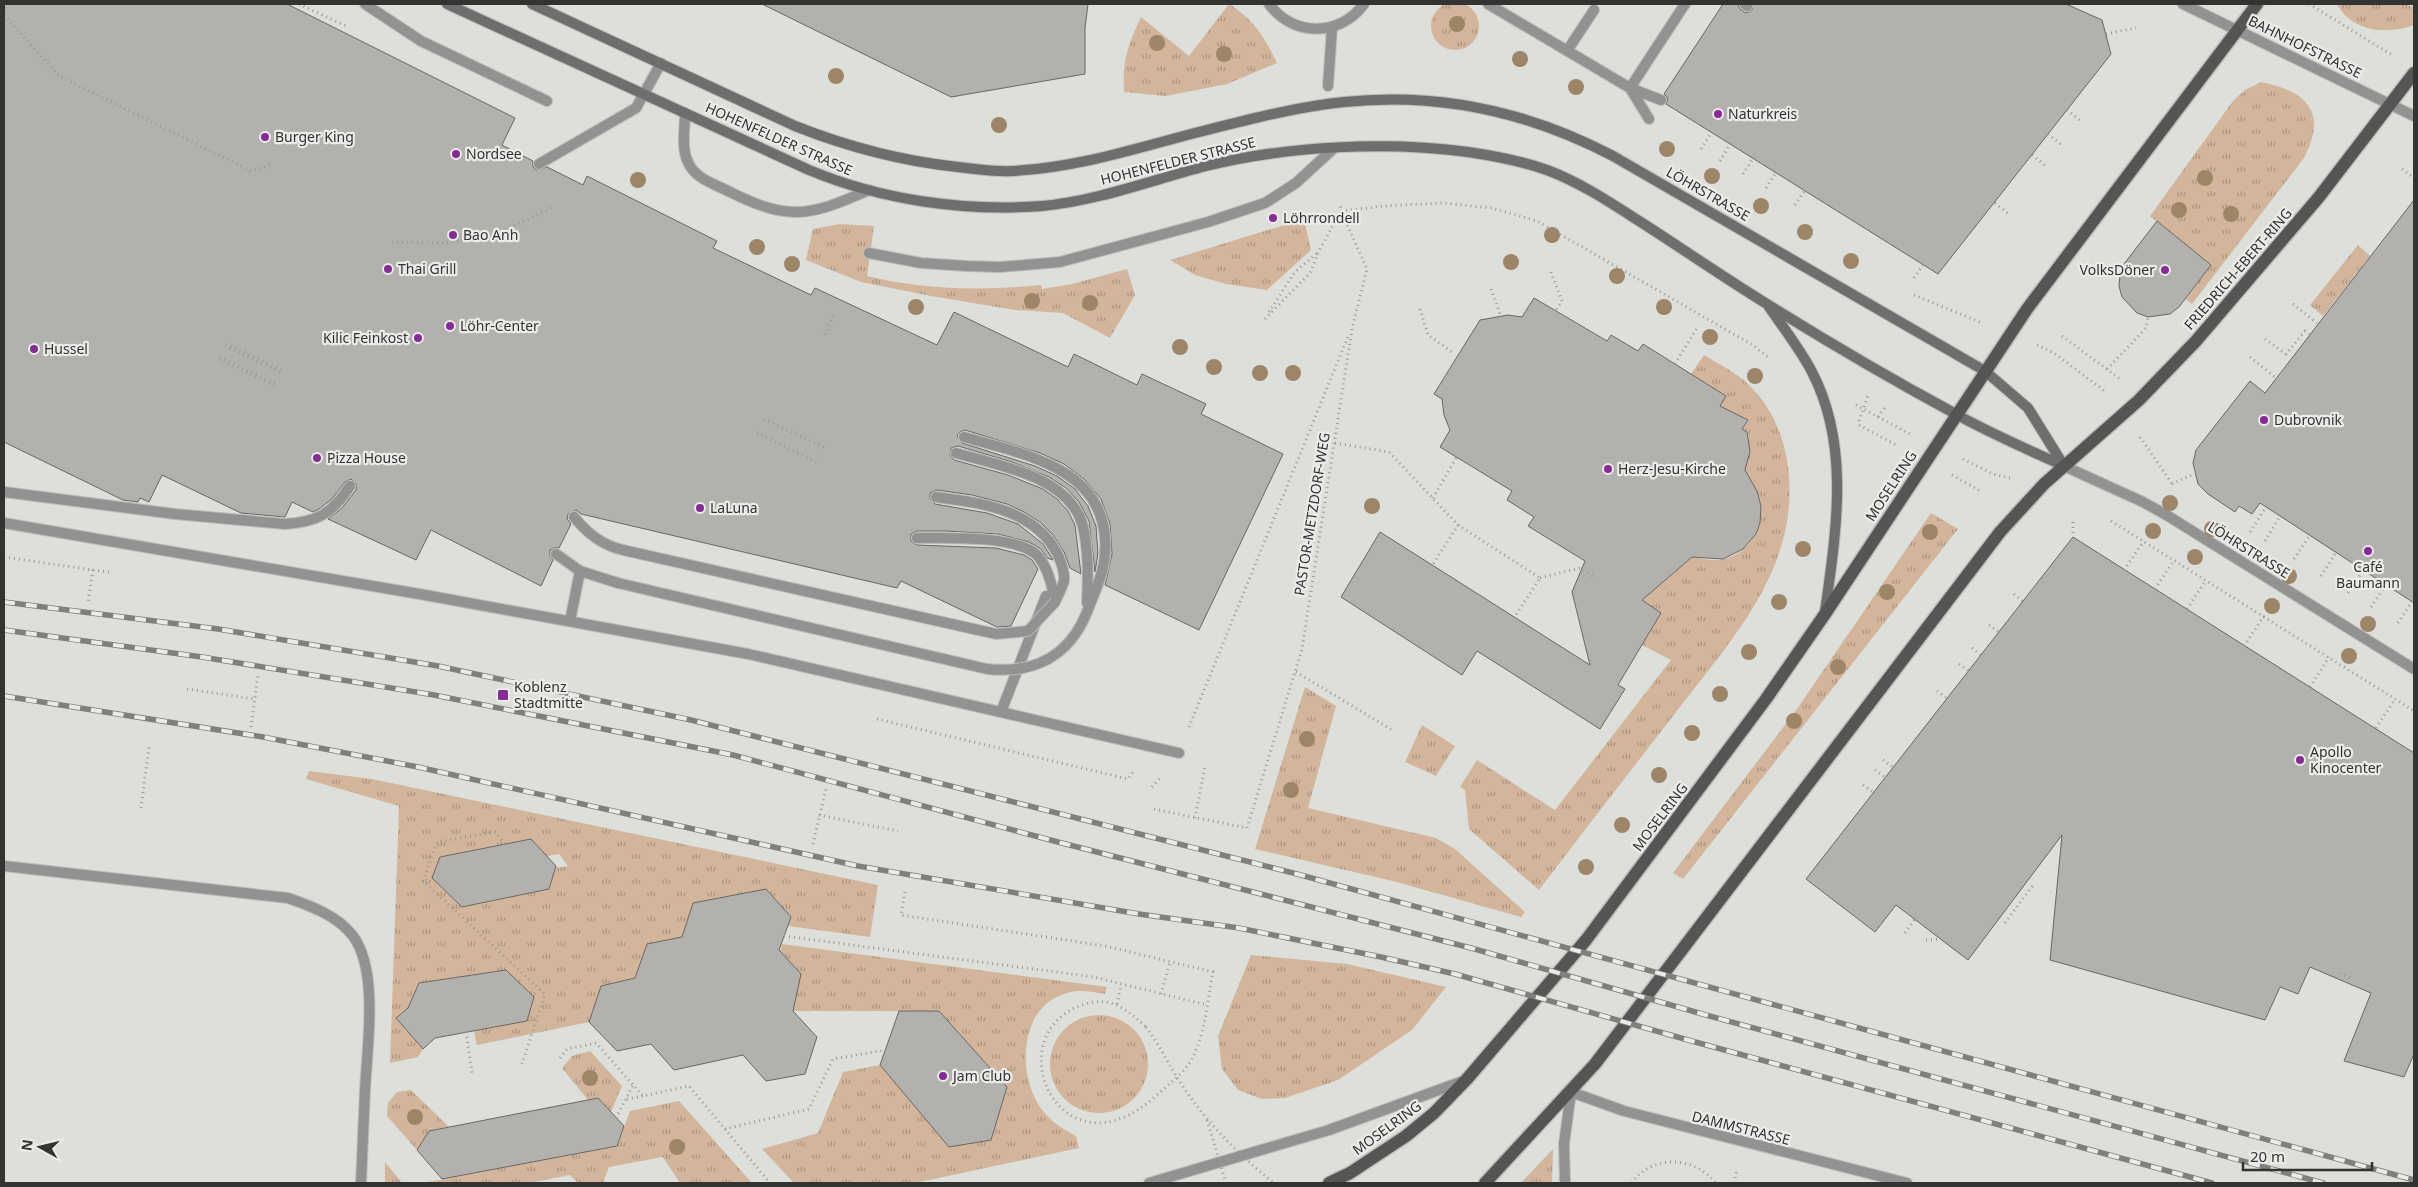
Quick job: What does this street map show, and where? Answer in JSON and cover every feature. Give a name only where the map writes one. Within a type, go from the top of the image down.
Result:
[{"type":"main road","points":[[1956,415],[2027,309],[2257,4]]},
{"type":"main road","name":"FRIEDRICH-EBERT-RING","points":[[2064,466],[2139,400],[2207,328],[2319,198],[2414,73]]},
{"type":"main road","name":"MOSELRING","points":[[1329,1183],[1350,1173],[1406,1136],[1434,1112],[1467,1079],[1586,940],[1689,805],[1825,614],[1956,415]]},
{"type":"main road","points":[[1485,1183],[1571,1092],[2000,532],[2044,484],[2064,466]]},
{"type":"street","points":[[365,4],[421,41],[547,101]]},
{"type":"street","name":"HOHENFELDER STRASSE","points":[[447,4],[837,182],[869,190],[952,204],[987,207],[1042,206],[1081,200],[1214,164],[1268,154]]},
{"type":"street","name":"HOHENFELDER STRASSE","points":[[532,4],[795,126],[839,144],[893,158],[981,170],[1010,171],[1062,166],[1272,115]]},
{"type":"street","points":[[1269,4],[1275,12],[1291,24],[1312,30],[1332,28],[1356,14],[1364,4]]},
{"type":"street","points":[[1490,4],[1630,88],[1660,100]]},
{"type":"street","points":[[1504,13],[1510,4]]},
{"type":"street","points":[[1630,88],[1684,4]]},
{"type":"street","name":"BAHNHOFSTRASSE","points":[[2183,4],[2414,116]]},
{"type":"street","points":[[1567,51],[1594,10]]},
{"type":"street","points":[[1328,86],[1332,28]]},
{"type":"street","points":[[539,164],[636,108],[660,63]]},
{"type":"street","points":[[1630,88],[1648,119]]},
{"type":"street","name":"LÖHRSTRASSE","points":[[1272,115],[1342,102],[1382,100],[1467,105],[1524,118],[1582,140],[1613,156],[1985,371],[2028,408],[2064,466]]},
{"type":"street","points":[[685,113],[684,149],[693,170],[702,178],[752,203],[771,210],[804,213],[834,206],[869,190]]},
{"type":"street","points":[[870,253],[921,263],[967,266],[1000,267],[1060,262],[1208,222],[1265,203],[1296,183],[1334,148]]},
{"type":"street","name":"LÖHRSTRASSE","points":[[1268,154],[1334,148],[1446,149],[1496,157],[1546,170],[1599,196],[1767,304],[1956,415],[2143,502],[2168,516],[2414,669]]},
{"type":"street","points":[[1767,304],[1811,370],[1821,393],[1831,429],[1838,475],[1838,507],[1825,614]]},
{"type":"street","points":[[556,554],[580,571],[618,582],[986,669],[1007,671],[1029,668],[1047,660],[1063,648],[1082,626],[1105,555],[1105,533],[1102,515],[1093,500],[1070,476],[1051,465],[964,437]]},
{"type":"street","points":[[956,454],[1030,475],[1066,498],[1082,523],[1088,567],[1087,612]]},
{"type":"street","points":[[4,492],[175,514],[285,524],[302,523],[331,511],[350,486]]},
{"type":"street","points":[[574,517],[594,538],[607,546],[996,634],[1028,631],[1055,602],[1064,580],[1062,563],[1046,536],[1031,523],[1011,513],[980,503],[936,497]]},
{"type":"street","points":[[4,523],[570,621],[748,654],[1178,753]]},
{"type":"street","points":[[917,538],[980,539],[1017,545],[1036,555],[1052,584],[1055,602]]},
{"type":"street","points":[[570,621],[580,571]]},
{"type":"street","points":[[1001,712],[1046,596]]},
{"type":"street","points":[[4,866],[288,898],[315,908],[341,924],[353,936],[362,952],[368,988],[361,1183]]},
{"type":"street","points":[[1149,1183],[1329,1130],[1467,1079]]},
{"type":"street","points":[[1565,1183],[1564,1144],[1571,1092]]},
{"type":"street","name":"DAMMSTRASSE","points":[[1571,1092],[1624,1111],[1907,1183]]},
{"type":"path","points":[[299,4],[351,29]]},
{"type":"path","points":[[2309,4],[2393,55]]},
{"type":"path","points":[[4,15],[60,76],[251,171],[270,165]]},
{"type":"path","points":[[2106,34],[2136,28]]},
{"type":"path","points":[[2067,110],[2082,122]]},
{"type":"path","points":[[1701,150],[1712,132]]},
{"type":"path","points":[[2048,134],[2063,146]]},
{"type":"path","points":[[1720,161],[1731,144]]},
{"type":"path","points":[[2032,155],[2047,167]]},
{"type":"path","points":[[1743,174],[1754,157]]},
{"type":"path","points":[[2402,169],[2414,178]]},
{"type":"path","points":[[1766,188],[1776,172]]},
{"type":"path","points":[[1796,205],[1806,189]]},
{"type":"path","name":"PASTOR-METZDORF-WEG","points":[[1196,818],[1248,828],[1296,672],[1335,443],[1352,329],[1367,269],[1341,211],[1340,203]]},
{"type":"path","points":[[1318,253],[1294,273],[1265,319],[1310,272],[1341,211],[1384,206],[1443,203],[1492,208],[1537,221],[1751,344],[1772,359]]},
{"type":"path","points":[[1995,203],[2010,215]]},
{"type":"path","points":[[392,242],[443,243],[493,236],[554,207]]},
{"type":"path","points":[[1914,278],[1923,265]]},
{"type":"path","points":[[1551,272],[1562,301],[1556,310]]},
{"type":"path","points":[[1491,289],[1501,317]]},
{"type":"path","points":[[2293,304],[2317,323]]},
{"type":"path","points":[[1420,309],[1428,335],[1452,352]]},
{"type":"path","points":[[825,335],[834,313]]},
{"type":"path","points":[[2107,369],[2146,328],[2148,317]]},
{"type":"path","points":[[1675,364],[1696,328]]},
{"type":"path","points":[[1154,809],[1196,818],[1206,760],[1178,753],[1352,329]]},
{"type":"path","points":[[2265,339],[2286,354],[2305,331],[2309,334]]},
{"type":"path","points":[[2062,336],[2120,379]]},
{"type":"path","points":[[226,345],[284,373]]},
{"type":"path","points":[[2054,353],[2107,393]]},
{"type":"path","points":[[2250,357],[2276,378]]},
{"type":"path","points":[[220,358],[277,386]]},
{"type":"path","points":[[1869,390],[1858,424],[1898,446]]},
{"type":"path","points":[[1878,417],[1888,401]]},
{"type":"path","points":[[1850,402],[1907,432]]},
{"type":"path","points":[[764,419],[824,448]]},
{"type":"path","points":[[758,433],[817,462]]},
{"type":"path","points":[[2138,435],[2158,462]]},
{"type":"path","points":[[1335,443],[1388,452],[1458,525],[1540,578]]},
{"type":"path","points":[[1433,498],[1456,458]]},
{"type":"path","points":[[1961,459],[1993,474]]},
{"type":"path","points":[[1946,472],[1982,492]]},
{"type":"path","points":[[2172,484],[2194,474]]},
{"type":"path","points":[[2250,532],[2266,507]]},
{"type":"path","points":[[2104,516],[2414,712]]},
{"type":"path","points":[[2265,541],[2280,516]]},
{"type":"path","points":[[2073,522],[2073,537]]},
{"type":"path","points":[[1432,566],[1458,525]]},
{"type":"path","points":[[2294,559],[2310,535]]},
{"type":"path","points":[[2124,570],[2144,541]]},
{"type":"path","points":[[2321,576],[2336,551]]},
{"type":"path","points":[[4,557],[93,570],[88,602]]},
{"type":"path","points":[[2155,589],[2174,560]]},
{"type":"path","points":[[1514,618],[1540,578],[1580,568],[1594,577]]},
{"type":"path","points":[[2348,593],[2364,569]]},
{"type":"path","points":[[2187,609],[2206,580]]},
{"type":"path","points":[[2371,606],[2386,584]]},
{"type":"path","points":[[2014,594],[2023,602]]},
{"type":"path","points":[[2398,623],[2413,600]]},
{"type":"path","points":[[2244,646],[2264,616]]},
{"type":"path","points":[[1989,625],[1999,632]]},
{"type":"path","points":[[1972,648],[1981,655]]},
{"type":"path","points":[[2310,687],[2329,658]]},
{"type":"path","points":[[1959,664],[1968,671]]},
{"type":"path","points":[[1296,672],[1394,731]]},
{"type":"path","points":[[251,726],[258,675]]},
{"type":"path","points":[[187,689],[255,699]]},
{"type":"path","points":[[1938,691],[1947,698]]},
{"type":"path","points":[[2376,728],[2394,701]]},
{"type":"path","points":[[877,719],[1128,779],[1150,746]]},
{"type":"path","points":[[141,808],[149,747]]},
{"type":"path","points":[[1883,760],[1893,767]]},
{"type":"path","points":[[1875,770],[1885,777]]},
{"type":"path","points":[[1864,785],[1873,792]]},
{"type":"path","points":[[813,844],[826,789]]},
{"type":"path","points":[[819,815],[898,831]]},
{"type":"path","points":[[505,844],[495,832],[438,842],[423,881],[545,994],[522,1064]]},
{"type":"path","points":[[2005,923],[2033,885]]},
{"type":"path","points":[[905,892],[901,915],[1105,946],[1214,972],[1200,1039],[1187,1068],[1136,1113],[1114,1122],[1100,1124],[1083,1121],[1069,1114],[1054,1101],[1044,1083],[1041,1056],[1045,1039],[1055,1023],[1068,1011],[1083,1004],[1100,1001],[1116,1004],[1132,1014],[1146,1027],[1167,1057],[1181,1084],[1207,1119],[1253,1167],[1274,1183]]},
{"type":"path","points":[[1905,933],[1915,919]]},
{"type":"path","points":[[784,936],[1094,977],[1207,1005]]},
{"type":"path","points":[[1926,940],[1940,938]]},
{"type":"path","points":[[1161,994],[1170,962]]},
{"type":"path","points":[[2340,974],[2351,978]]},
{"type":"path","points":[[1116,1004],[1121,985]]},
{"type":"path","points":[[466,1032],[472,1072]]},
{"type":"path","points":[[560,1058],[567,1049],[596,1043],[643,1096]]},
{"type":"path","points":[[725,1129],[809,1109],[833,1059],[885,1050]]},
{"type":"path","points":[[616,1118],[627,1099],[632,1085]]},
{"type":"path","points":[[627,1099],[689,1086],[770,1183]]},
{"type":"path","points":[[1207,1119],[1226,1183]]},
{"type":"path","points":[[1632,1183],[1642,1172],[1662,1163],[1694,1165],[1709,1175],[1715,1183]]},
{"type":"green space","points":[[1455,2],[1464,4],[1472,9],[1477,17],[1479,26],[1477,35],[1472,43],[1464,48],[1455,50],[1446,48],[1438,43],[1433,35],[1431,26],[1433,17],[1438,9],[1446,4]]},
{"type":"green space","points":[[1229,4],[1258,29],[1277,63],[1227,84],[1166,96],[1124,92],[1124,71],[1127,53],[1141,17],[1189,56]]},
{"type":"green space","points":[[2337,4],[2404,4],[2414,7],[2414,25],[2393,30],[2371,29],[2351,21]]},
{"type":"green space","points":[[2261,82],[2290,91],[2309,106],[2313,116],[2314,128],[2311,142],[2304,158],[2192,304],[2186,299],[2211,265],[2150,216],[2233,101],[2245,90]]},
{"type":"green space","points":[[1304,219],[1311,250],[1267,290],[1226,284],[1195,275],[1170,260]]},
{"type":"green space","points":[[840,224],[874,226],[867,276],[932,287],[997,288],[1041,285],[1042,289],[1072,284],[1127,269],[1135,295],[1110,338],[1063,313],[1015,310],[861,282],[806,260],[813,229]]},
{"type":"green space","points":[[2358,245],[2370,256],[2323,316],[2310,305]]},
{"type":"green space","points":[[1704,355],[1748,384],[1770,411],[1780,432],[1788,467],[1789,504],[1784,538],[1772,570],[1757,601],[1738,631],[1539,890],[1469,829],[1465,790],[1460,787],[1477,760],[1555,810],[1671,660],[1642,645],[1661,613],[1637,597],[1673,574],[1683,562],[1685,556],[1709,560],[1724,559],[1743,550],[1756,533],[1760,523],[1760,502],[1755,489],[1739,471],[1746,461],[1749,452],[1745,431],[1742,429],[1748,421],[1715,414],[1726,396],[1691,374]]},
{"type":"green space","points":[[1931,513],[1958,529],[1683,879],[1673,873],[1797,709]]},
{"type":"green space","points":[[1305,687],[1336,706],[1308,808],[1436,838],[1455,849],[1525,912],[1521,917],[1393,881],[1255,849]]},
{"type":"green space","points":[[1422,725],[1455,746],[1436,776],[1405,762]]},
{"type":"green space","points":[[309,771],[372,779],[878,885],[870,937],[788,926],[790,917],[766,889],[693,903],[682,937],[647,944],[635,978],[601,986],[589,1022],[477,1045],[474,1031],[527,1021],[533,996],[506,970],[419,983],[408,1008],[396,1018],[423,1049],[418,1057],[390,1063],[399,806],[306,779]],"holes":[[[531,839],[547,856],[559,854],[568,866],[555,868],[549,889],[463,907],[432,878],[440,857]]]},
{"type":"green space","points":[[782,944],[1107,987],[1105,994],[1076,991],[1051,1000],[1039,1012],[1031,1026],[1027,1042],[1028,1077],[1033,1093],[1040,1107],[1052,1120],[1076,1136],[1079,1148],[915,1183],[794,1183],[762,1149],[818,1133],[843,1072],[880,1065],[949,1147],[991,1140],[1007,1087],[939,1011],[793,1011],[801,974],[780,951]]},
{"type":"green space","points":[[1251,955],[1347,964],[1446,987],[1412,1030],[1338,1080],[1285,1098],[1262,1099],[1238,1090],[1222,1069],[1218,1036]]},
{"type":"green space","points":[[1099,1015],[1118,1019],[1134,1029],[1144,1045],[1148,1064],[1144,1083],[1134,1099],[1118,1109],[1099,1113],[1080,1109],[1064,1099],[1054,1083],[1050,1064],[1054,1045],[1064,1029],[1080,1019]]},
{"type":"green space","points":[[590,1051],[622,1086],[611,1112],[598,1098],[588,1100],[562,1068],[572,1056]]},
{"type":"green space","points":[[411,1090],[449,1127],[429,1131],[417,1150],[387,1116],[388,1103],[397,1092]]},
{"type":"green space","points":[[679,1101],[752,1183],[680,1183],[663,1157],[609,1167],[603,1183],[578,1183],[570,1175],[529,1183],[423,1183],[617,1146],[630,1111]]},
{"type":"green space","points":[[1553,1149],[1552,1183],[1521,1183]]},
{"type":"green space","points":[[385,1162],[402,1183],[385,1183]]},
{"type":"building","name":"Löhr-Center","points":[[4,4],[287,4],[515,118],[502,145],[533,161],[533,167],[536,170],[547,167],[583,185],[587,176],[717,241],[713,248],[811,295],[815,288],[937,345],[954,312],[1068,367],[1074,354],[1137,385],[1142,374],[1206,404],[1201,414],[1283,454],[1199,630],[1105,585],[1112,554],[1110,524],[1101,499],[1084,479],[1064,464],[1040,453],[965,430],[957,436],[962,443],[1035,466],[1057,476],[1075,489],[1088,506],[1096,526],[1098,553],[1095,572],[1089,521],[1079,502],[1066,488],[1049,477],[1012,462],[958,446],[951,448],[950,455],[954,460],[1008,475],[1043,489],[1057,499],[1068,511],[1075,525],[1081,574],[1070,568],[1064,552],[1053,535],[1040,522],[1024,512],[1007,504],[972,495],[937,490],[930,493],[930,499],[935,504],[987,513],[1018,524],[1043,544],[1052,558],[1053,560],[1047,558],[1041,549],[1029,542],[998,534],[917,531],[911,534],[911,541],[917,545],[996,548],[1024,555],[1032,560],[1038,569],[1011,626],[997,627],[901,581],[897,588],[581,514],[576,510],[568,514],[567,519],[571,524],[559,548],[550,550],[550,556],[553,560],[541,586],[431,530],[416,560],[328,519],[342,508],[356,490],[356,484],[351,479],[345,482],[332,499],[319,509],[313,512],[292,502],[285,517],[241,513],[162,475],[149,502],[140,498],[138,502],[123,500],[4,442]]},
{"type":"building","points":[[762,4],[1088,4],[1085,28],[1085,74],[951,97]]},
{"type":"building","points":[[1723,4],[1738,4],[1740,9],[1746,13],[1752,10],[1753,4],[2066,4],[2102,20],[2111,54],[1938,274],[1666,104],[1668,98],[1664,94]]},
{"type":"building","points":[[2414,200],[2414,603],[2260,503],[2252,514],[2239,506],[2235,512],[2208,494],[2198,484],[2193,463],[2196,450],[2250,381],[2265,393]]},
{"type":"building","name":"VolksDöner","points":[[2157,221],[2211,265],[2179,307],[2170,314],[2148,317],[2137,313],[2122,297],[2119,286],[2120,275],[2124,264]]},
{"type":"building","name":"Herz-Jesu-Kirche","points":[[1534,298],[1607,341],[1611,335],[1638,351],[1643,344],[1726,396],[1720,406],[1748,420],[1742,429],[1747,432],[1750,451],[1745,470],[1757,491],[1761,506],[1760,523],[1756,534],[1743,549],[1723,559],[1692,557],[1642,600],[1661,613],[1618,685],[1625,689],[1600,729],[1477,651],[1462,675],[1341,597],[1380,532],[1590,665],[1572,592],[1585,561],[1528,526],[1534,517],[1507,500],[1512,491],[1440,447],[1450,430],[1444,415],[1442,399],[1434,394],[1480,320],[1508,315],[1522,317]]},
{"type":"building","points":[[2073,537],[2414,753],[2414,1054],[2404,1077],[2344,1061],[2371,993],[2310,967],[2298,994],[2280,987],[2265,1020],[2050,960],[2062,835],[1968,960],[1896,905],[1875,932],[1806,879]]},
{"type":"building","points":[[531,839],[556,866],[549,889],[462,907],[432,878],[440,857]]},
{"type":"building","points":[[766,889],[791,917],[779,950],[801,974],[793,1011],[817,1037],[805,1074],[766,1081],[743,1055],[674,1070],[651,1044],[617,1051],[589,1022],[601,986],[635,978],[647,944],[682,937],[693,903]]},
{"type":"building","points":[[506,970],[534,997],[527,1021],[435,1038],[423,1049],[396,1018],[408,1008],[419,983]]},
{"type":"building","name":"Jam Club","points":[[899,1011],[939,1011],[1007,1087],[991,1140],[949,1147],[880,1065]]},
{"type":"building","points":[[598,1098],[624,1126],[617,1146],[442,1179],[417,1150],[429,1131]]},
{"type":"railway","points":[[4,602],[218,629],[438,666],[691,720],[1297,874],[2414,1180]]},
{"type":"railway","points":[[4,630],[202,657],[434,695],[733,755],[1054,841],[1471,948],[1706,1015],[2323,1183]]},
{"type":"railway","points":[[4,696],[263,737],[418,767],[858,866],[1139,914],[1239,928],[1381,957],[1455,974],[1688,1040],[2212,1183]]},
{"type":"place","name":"Naturkreis","points":[[1718,114]]},
{"type":"place","name":"Burger King","points":[[265,137]]},
{"type":"place","name":"Nordsee","points":[[456,154]]},
{"type":"place","name":"Löhrrondell","points":[[1273,218]]},
{"type":"place","name":"Bao Anh","points":[[453,235]]},
{"type":"place","name":"Thai Grill","points":[[388,269]]},
{"type":"place","name":"VolksDöner","points":[[2165,270]]},
{"type":"place","name":"Löhr-Center","points":[[450,326]]},
{"type":"place","name":"Kilic Feinkost","points":[[418,338]]},
{"type":"place","name":"Hussel","points":[[34,349]]},
{"type":"place","name":"Dubrovnik","points":[[2264,420]]},
{"type":"place","name":"Pizza House","points":[[317,458]]},
{"type":"place","name":"Herz-Jesu-Kirche","points":[[1608,469]]},
{"type":"place","name":"LaLuna","points":[[700,508]]},
{"type":"place","name":"Café Baumann","points":[[2368,551]]},
{"type":"place","name":"Koblenz Stadtmitte","points":[[503,695]]},
{"type":"place","name":"Apollo Kinocenter","points":[[2300,760]]},
{"type":"place","name":"Jam Club","points":[[943,1076]]}]
